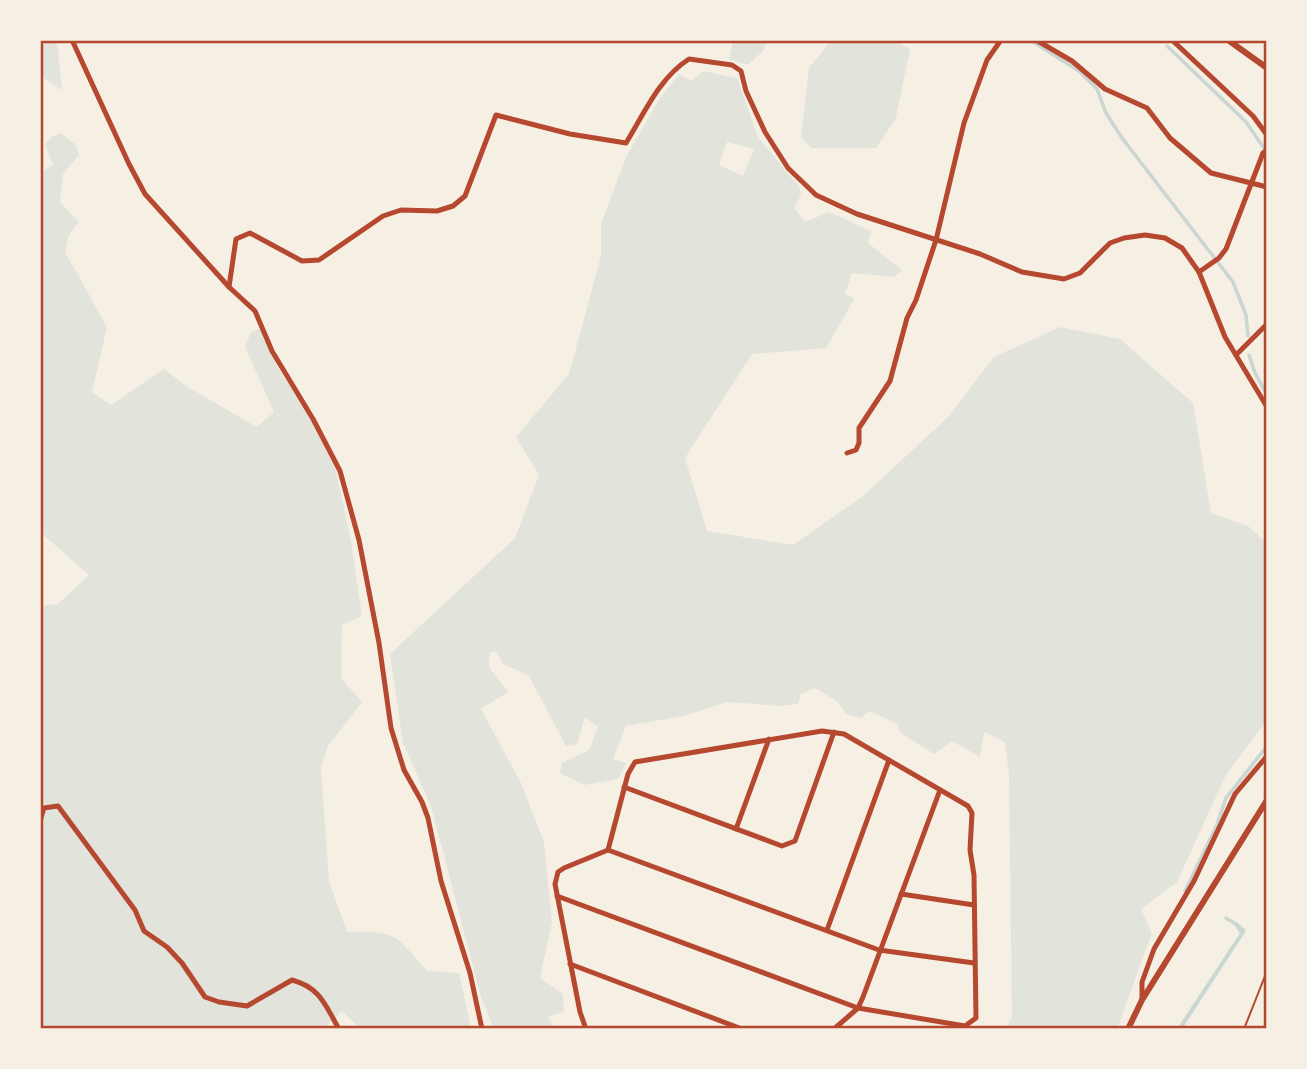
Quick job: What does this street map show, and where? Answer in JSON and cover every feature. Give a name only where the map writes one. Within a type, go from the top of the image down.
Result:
[{"type":"street","points":[[72,40],[145,194],[229,287],[255,311],[272,351],[313,419],[340,471],[362,553],[391,728],[404,770],[428,818],[441,881],[470,973],[482,1029]]},
{"type":"street","points":[[847,453],[856,450],[859,428],[890,382],[907,318],[916,300],[936,240],[945,193],[964,123],[987,60],[1001,40]]},
{"type":"street","points":[[1036,40],[1072,61],[1105,89],[1147,108],[1170,138],[1211,173],[1267,187]]},
{"type":"street","points":[[1172,40],[1253,116],[1267,135]]},
{"type":"street","points":[[1228,40],[1267,68]]},
{"type":"street","points":[[229,287],[236,239],[250,233],[302,261],[319,260],[383,216],[401,210],[436,211],[453,206],[465,196],[496,116],[570,134],[626,143],[664,82],[678,66],[689,59],[732,65],[741,71],[746,91],[765,132],[788,168],[816,195],[857,214],[980,254],[1022,272],[1064,279],[1080,273],[1110,243],[1146,235],[1165,238],[1182,248],[1199,272],[1225,337],[1267,407]]},
{"type":"street","points":[[1199,272],[1226,250],[1265,151]]},
{"type":"street","points":[[1236,355],[1267,324]]},
{"type":"street","points":[[557,895],[858,1008],[965,1026],[976,1018],[974,875],[970,849],[972,813],[968,806],[844,734],[822,731],[635,762],[630,768],[624,787],[608,850]]},
{"type":"street","points":[[624,787],[782,846],[795,841],[834,732]]},
{"type":"street","points":[[736,829],[769,739]]},
{"type":"street","points":[[1142,1000],[1142,982],[1154,949],[1194,881],[1236,794],[1267,756]]},
{"type":"street","points":[[827,930],[889,760]]},
{"type":"street","points":[[834,1029],[858,1008],[940,790]]},
{"type":"street","points":[[1128,1029],[1142,1000],[1267,800]]},
{"type":"street","points":[[40,821],[44,808],[58,806],[135,910],[144,931],[167,947],[182,963],[205,997],[247,1006],[292,980],[317,991],[339,1029]]},
{"type":"street","points":[[586,1029],[580,1012],[555,884],[558,873],[608,850],[879,950],[974,963]]},
{"type":"street","points":[[901,894],[974,905]]},
{"type":"street","points":[[570,964],[742,1029]]},
{"type":"path","points":[[1244,1029],[1267,971]]},
{"type":"shaded area","points":[[40,40],[55,40],[62,90],[40,76]]},
{"type":"shaded area","points":[[733,40],[768,40],[763,51],[748,65],[729,59]]},
{"type":"shaded area","points":[[828,40],[904,40],[902,45],[910,49],[896,118],[876,148],[811,148],[801,137],[809,68],[830,42]]},
{"type":"shaded area","points":[[703,71],[737,78],[758,137],[800,188],[801,195],[794,208],[805,222],[829,212],[871,231],[868,243],[902,270],[895,277],[852,273],[845,294],[855,298],[826,348],[752,354],[685,458],[707,531],[793,545],[863,496],[948,417],[994,357],[1060,327],[1120,339],[1193,403],[1211,513],[1248,526],[1267,543],[1267,720],[1226,775],[1177,882],[1141,909],[1152,933],[1117,1029],[1005,1029],[1012,1018],[1009,774],[1005,742],[984,732],[980,757],[952,741],[934,754],[901,733],[897,724],[870,711],[861,718],[846,714],[838,702],[815,688],[801,694],[798,704],[780,706],[727,702],[684,716],[626,726],[613,759],[626,763],[618,779],[584,785],[560,773],[562,763],[589,750],[598,727],[585,717],[577,745],[566,746],[529,676],[503,664],[496,651],[490,652],[489,667],[508,692],[481,709],[521,783],[544,842],[552,922],[540,978],[563,994],[564,1012],[548,1016],[555,1029],[494,1029],[481,997],[431,806],[403,743],[390,654],[515,538],[539,475],[516,437],[569,374],[601,256],[601,224],[626,157],[660,98],[679,74],[692,81]],"holes":[[[727,142],[754,149],[743,176],[719,165]]]},
{"type":"shaded area","points":[[60,133],[75,144],[79,155],[63,174],[60,202],[79,222],[69,235],[65,252],[107,327],[92,392],[111,405],[164,369],[186,386],[257,427],[274,412],[245,347],[251,332],[260,329],[279,370],[305,409],[336,471],[351,541],[362,616],[342,625],[341,678],[362,702],[328,746],[321,768],[329,881],[347,932],[386,934],[401,942],[427,971],[459,973],[471,1029],[361,1029],[342,1011],[323,1029],[40,1029],[40,606],[58,604],[89,575],[40,532],[40,173],[53,165],[45,144]]},
{"type":"shaded area","points":[[1236,922],[1246,930],[1244,934],[1182,1029],[1177,1029],[1240,933],[1235,926]]},
{"type":"waterway","points":[[1030,40],[1079,71],[1097,89],[1106,113],[1122,138],[1233,282],[1246,315],[1248,336]]},
{"type":"waterway","points":[[1167,46],[1246,122],[1266,151]]},
{"type":"waterway","points":[[1249,355],[1267,395]]},
{"type":"waterway","points":[[1185,891],[1216,827],[1226,798],[1267,746]]},
{"type":"waterway","points":[[1226,918],[1239,926]]}]
